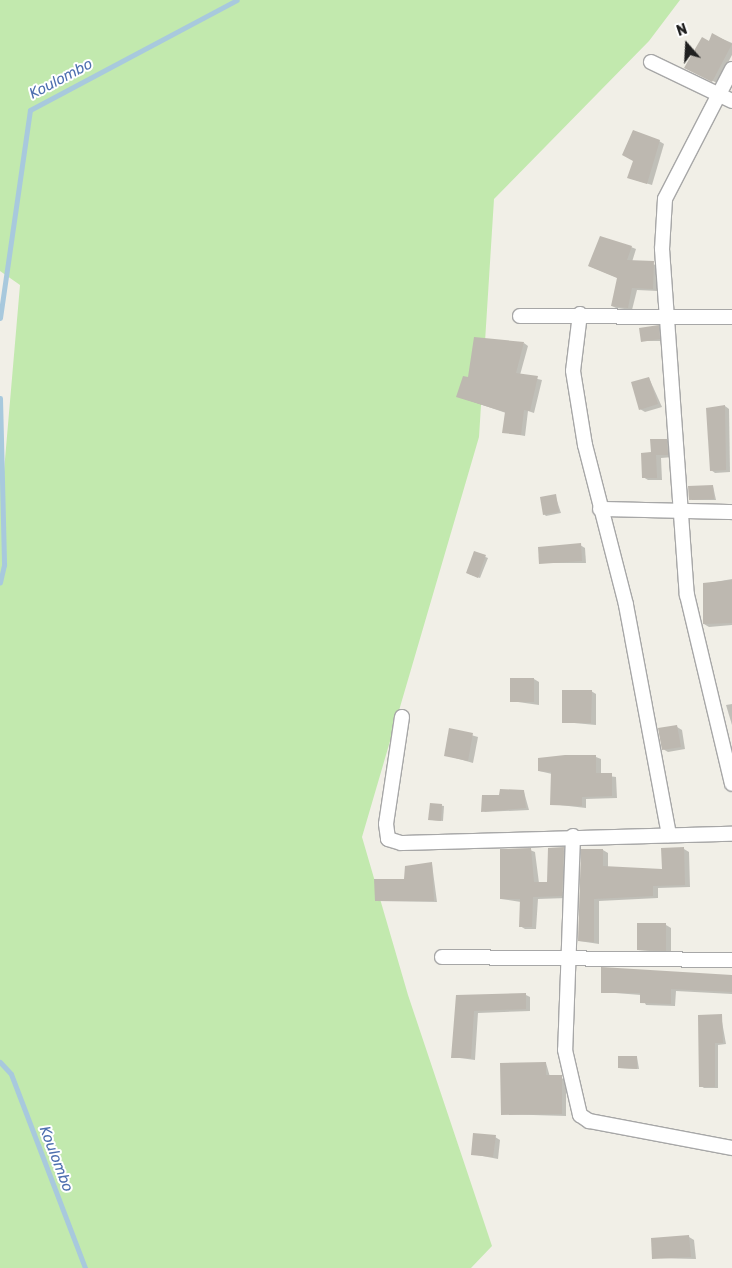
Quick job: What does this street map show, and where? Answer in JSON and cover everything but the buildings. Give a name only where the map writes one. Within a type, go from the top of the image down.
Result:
[{"type":"street","points":[[651,62],[726,98]]},
{"type":"street","points":[[732,69],[726,98],[665,199],[665,315],[687,595],[732,784]]},
{"type":"street","points":[[580,314],[573,371],[600,509],[626,605],[669,835]]},
{"type":"street","points":[[520,316],[580,314],[732,317]]},
{"type":"street","points":[[600,509],[732,512]]},
{"type":"street","points":[[402,717],[386,824],[388,839],[401,843],[573,836],[732,834]]},
{"type":"street","points":[[573,836],[565,957],[565,1050],[583,1119],[732,1148]]},
{"type":"street","points":[[442,957],[732,960]]},
{"type":"green space","points":[[0,0],[680,0],[649,41],[494,199],[479,437],[362,837],[408,995],[492,1246],[471,1268],[0,1268],[0,475],[4,471],[20,285],[0,271]]},
{"type":"waterway","name":"Koulombo","points":[[0,318],[30,110],[237,0]]},
{"type":"waterway","name":"Koulombo","points":[[0,398],[4,565],[0,583]]},
{"type":"waterway","name":"Koulombo","points":[[0,1062],[11,1074],[85,1268]]}]
